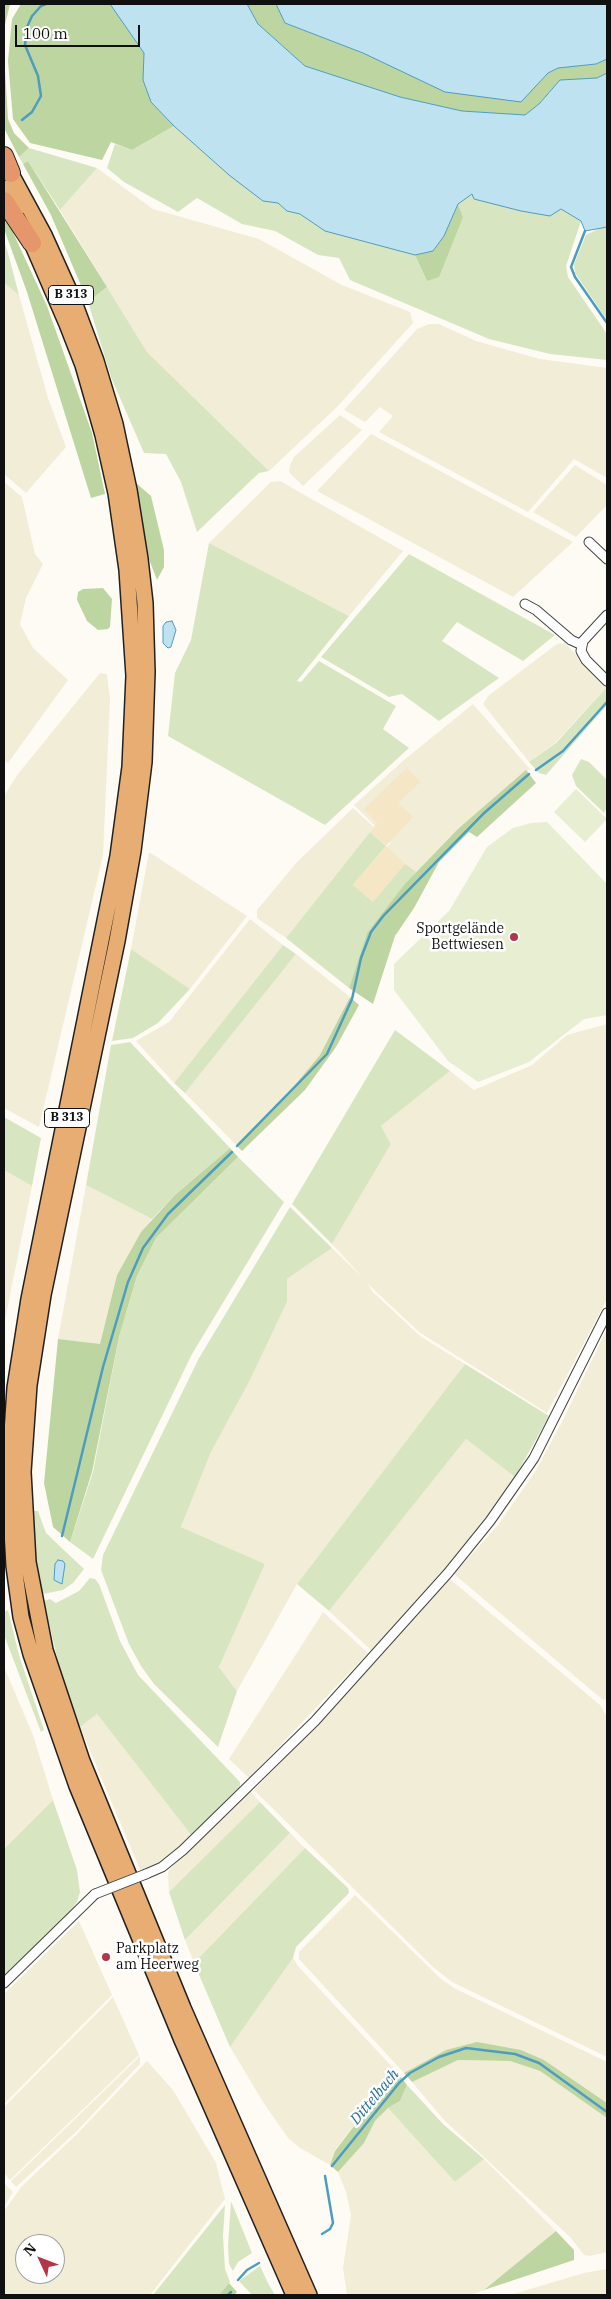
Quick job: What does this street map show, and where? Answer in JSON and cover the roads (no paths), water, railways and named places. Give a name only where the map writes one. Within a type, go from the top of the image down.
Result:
[{"type":"highway","points":[[4,156],[6,174]]},
{"type":"highway","name":"B 313","points":[[6,174],[32,243],[75,344],[103,435],[120,518],[132,609],[133,649],[132,744],[118,856],[29,1299],[15,1388],[9,1478],[10,1529],[24,1588],[46,1704],[93,1828],[182,2040],[294,2295]]},
{"type":"highway","name":"B 313","points":[[6,174],[59,268],[96,361],[115,424],[129,490],[144,589],[146,630],[146,739],[133,851],[115,950],[45,1288],[26,1406],[23,1496],[24,1588]]},
{"type":"highway","points":[[4,201],[32,243]]},
{"type":"highway","name":"B 313","points":[[29,1615],[97,1801],[193,2032],[309,2295]]},
{"type":"street","points":[[589,542],[607,559]]},
{"type":"street","points":[[525,604],[536,610],[571,640],[582,645]]},
{"type":"street","points":[[607,615],[587,636],[582,645],[583,656],[607,681]]},
{"type":"street","points":[[4,1983],[95,1894],[162,1867],[183,1850],[315,1721],[448,1573],[490,1521],[534,1458],[607,1313]]},
{"type":"water","points":[[110,4],[247,4],[258,24],[305,66],[400,97],[462,111],[525,115],[539,104],[560,80],[597,78],[607,73],[607,227],[585,231],[581,221],[561,209],[550,216],[474,199],[472,194],[458,204],[444,236],[433,251],[415,255],[325,231],[300,214],[287,211],[278,203],[263,201],[229,175],[174,126],[151,102],[143,80],[144,53]]},
{"type":"water","points":[[276,4],[607,4],[607,59],[596,64],[558,68],[548,73],[521,102],[445,92],[363,53],[285,23]]},
{"type":"water","points":[[172,621],[176,630],[171,647],[168,648],[163,643],[163,626],[166,622]]},
{"type":"water","points":[[58,1560],[63,1561],[65,1564],[62,1584],[54,1580],[55,1564]]},
{"type":"waterway","points":[[22,120],[32,112],[41,96],[38,76],[25,45],[27,27],[32,16],[41,6],[46,4]]},
{"type":"waterway","points":[[585,231],[571,267],[575,277],[607,323]]},
{"type":"waterway","points":[[536,770],[563,751],[607,702]]},
{"type":"waterway","points":[[237,1146],[327,1054],[352,999],[361,958],[371,932],[384,915],[483,814],[529,774]]},
{"type":"waterway","points":[[62,1536],[103,1367],[128,1282],[143,1248],[168,1214],[232,1152]]},
{"type":"waterway","name":"Dittelbach","points":[[332,2166],[399,2083],[410,2073],[439,2057],[466,2048],[515,2054],[539,2063],[607,2112]]},
{"type":"waterway","name":"Dittelbach","points":[[322,2234],[330,2229],[333,2223],[325,2176]]},
{"type":"waterway","name":"Dittelbach","points":[[238,2280],[247,2270],[259,2263]]},
{"type":"waterway","name":"Dittelbach","points":[[228,2295],[231,2292]]},
{"type":"place","name":"Sportgelände Bettwiesen","points":[[514,937]]},
{"type":"place","name":"Parkplatz am Heerweg","points":[[106,1957]]}]
